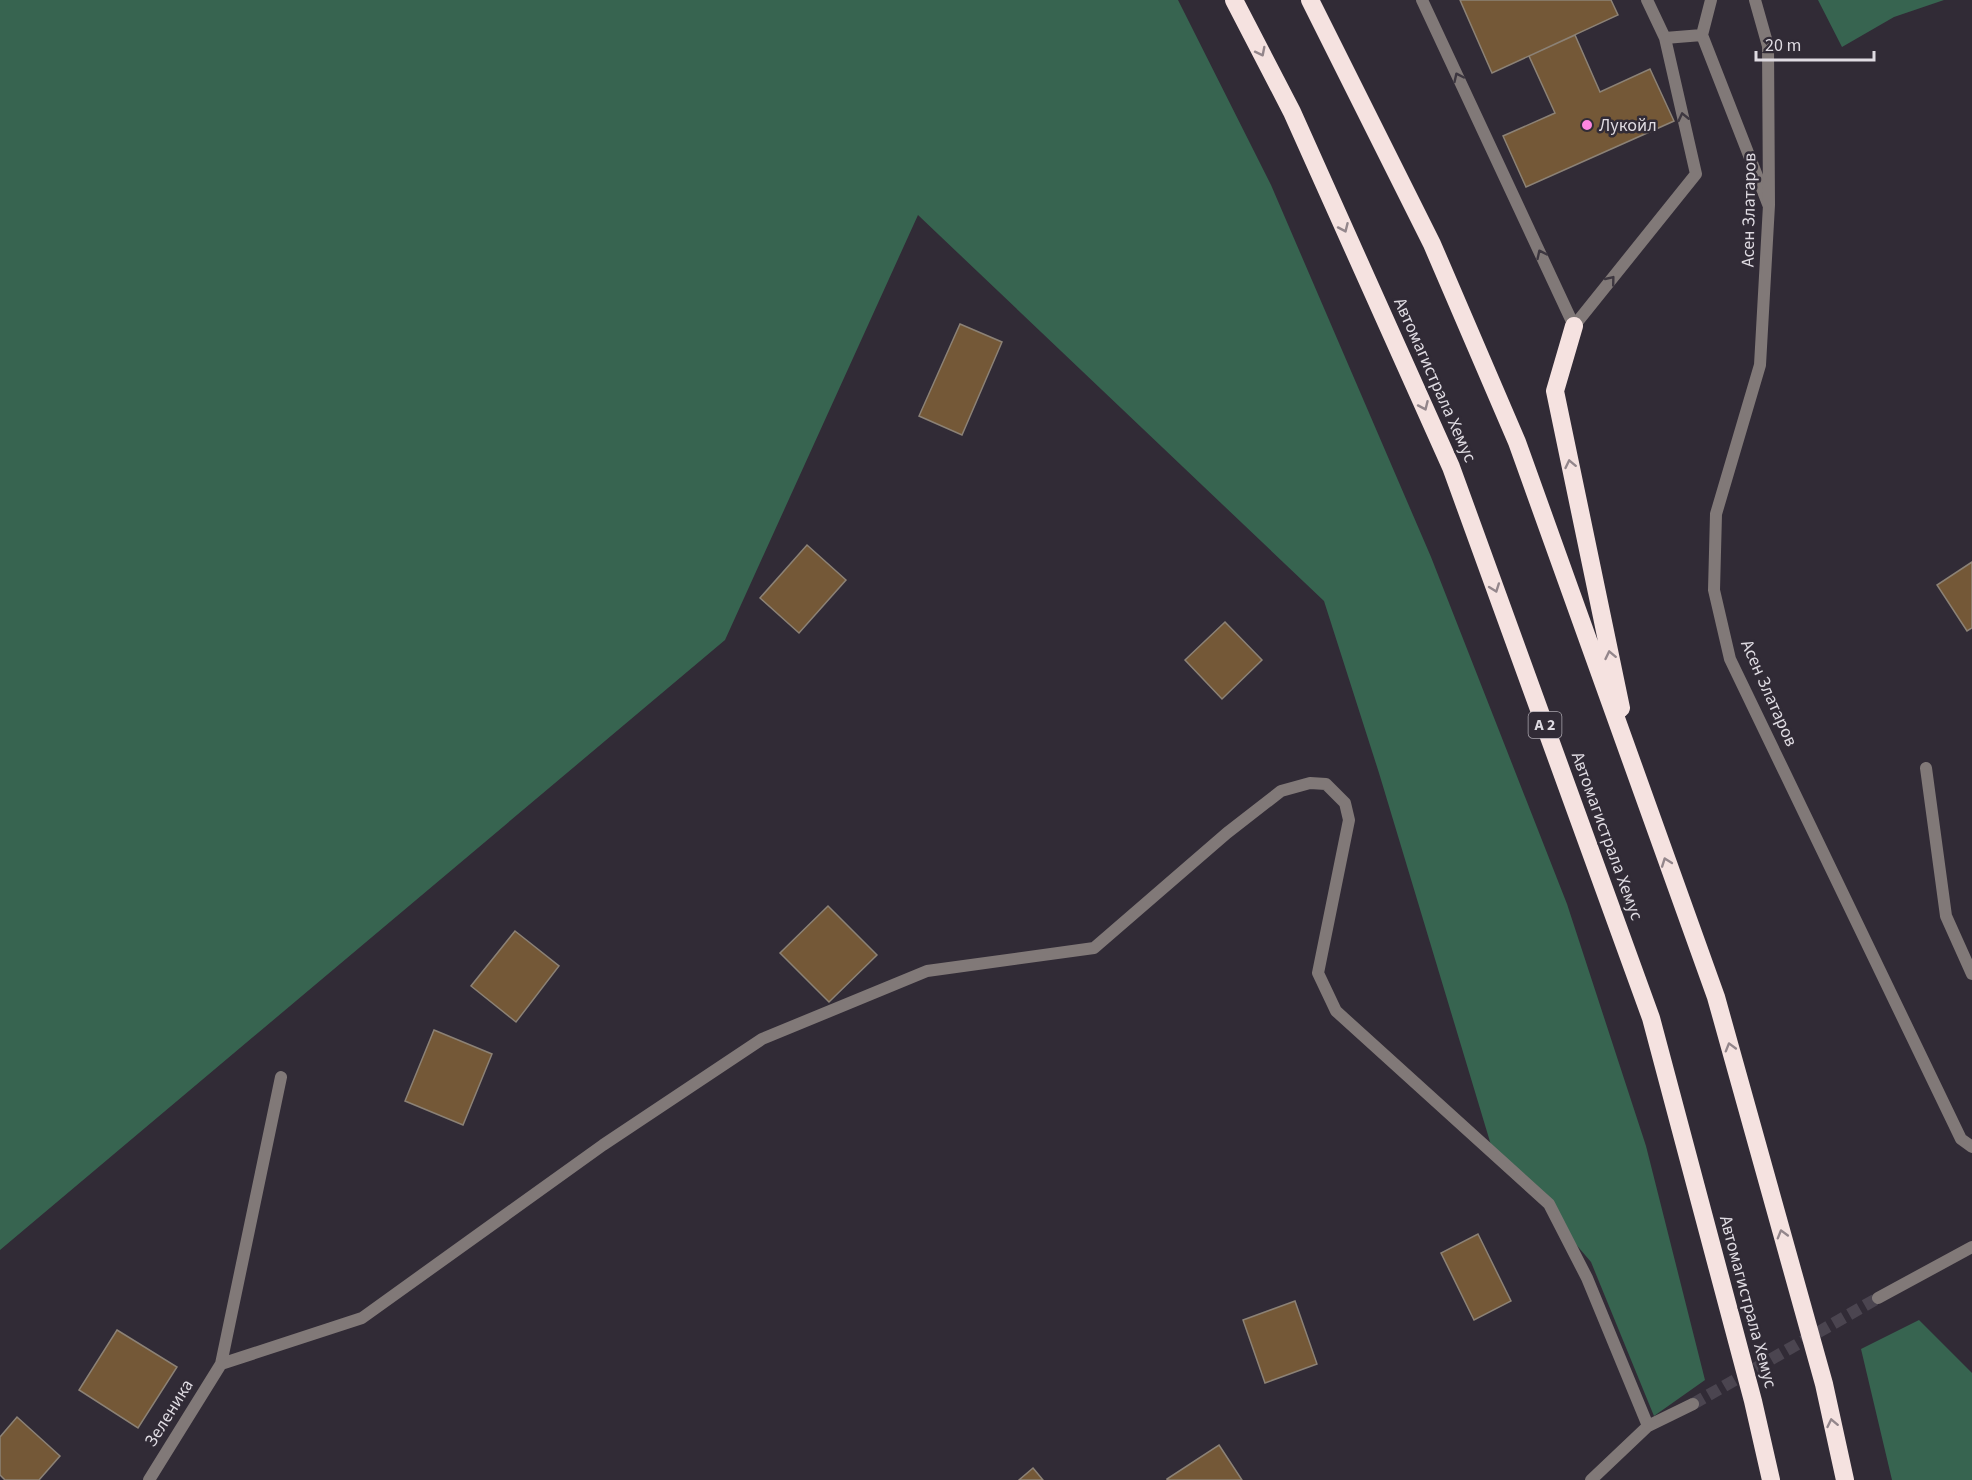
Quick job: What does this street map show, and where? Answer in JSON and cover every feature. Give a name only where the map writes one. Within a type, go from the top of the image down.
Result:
[{"type":"highway","name":"Автомагистрала Хемус","points":[[1234,0],[1292,112],[1451,467],[1651,1018],[1753,1401],[1771,1480]]},
{"type":"highway","points":[[1310,0],[1432,244],[1517,442],[1634,774],[1716,997],[1824,1384],[1845,1480]]},
{"type":"highway","points":[[1574,326],[1555,391],[1634,774]]},
{"type":"street","points":[[1422,0],[1574,326],[1696,174],[1665,38],[1647,0]]},
{"type":"street","points":[[1711,0],[1702,35],[1768,205]]},
{"type":"street","name":"Асен Златаров","points":[[1755,0],[1768,46],[1768,205],[1760,365],[1716,514],[1714,590],[1730,659],[1961,1139],[1972,1147]]},
{"type":"street","points":[[1665,38],[1702,35]]},
{"type":"street","points":[[1926,768],[1946,916],[1972,974]]},
{"type":"street","points":[[281,1077],[221,1364],[362,1318],[603,1145],[762,1039],[927,971],[1094,948],[1227,833],[1281,791],[1310,783],[1326,784],[1345,803],[1349,820],[1318,973],[1336,1011],[1549,1204],[1587,1278],[1648,1426]]},
{"type":"street","points":[[1878,1298],[1972,1247]]},
{"type":"street","name":"Зеленика","points":[[149,1480],[221,1364]]},
{"type":"street","points":[[1591,1480],[1648,1426],[1693,1404]]},
{"type":"green space","points":[[0,0],[1178,0],[1271,185],[1431,557],[1567,904],[1646,1146],[1705,1380],[1654,1416],[1591,1262],[1491,1145],[1379,773],[1324,601],[918,215],[725,640],[0,1250]]},
{"type":"green space","points":[[1818,0],[1944,0],[1894,17],[1842,47]]},
{"type":"green space","points":[[1919,1320],[1972,1373],[1972,1480],[1892,1480],[1861,1349]]},
{"type":"building","points":[[1460,0],[1611,0],[1618,15],[1492,73]]},
{"type":"building","points":[[1575,35],[1600,92],[1650,69],[1674,121],[1526,187],[1503,136],[1555,113],[1529,56]]},
{"type":"building","points":[[960,324],[1002,342],[962,435],[919,416]]},
{"type":"building","points":[[807,545],[846,580],[799,633],[760,598]]},
{"type":"building","points":[[1972,562],[1972,628],[1967,631],[1937,585]]},
{"type":"building","points":[[1225,622],[1262,660],[1222,699],[1185,660]]},
{"type":"building","points":[[828,906],[877,955],[829,1002],[780,953]]},
{"type":"building","points":[[515,931],[559,966],[516,1022],[471,986]]},
{"type":"building","points":[[434,1030],[492,1054],[463,1125],[405,1101]]},
{"type":"building","points":[[1478,1234],[1511,1301],[1474,1320],[1441,1253]]},
{"type":"building","points":[[1295,1301],[1317,1364],[1265,1383],[1243,1320]]},
{"type":"building","points":[[117,1330],[177,1367],[138,1428],[79,1390]]},
{"type":"building","points":[[17,1417],[60,1456],[39,1480],[5,1480],[0,1475],[0,1437]]},
{"type":"building","points":[[1219,1445],[1242,1480],[1167,1480],[1167,1479]]},
{"type":"building","points":[[1033,1468],[1043,1480],[1019,1480]]},
{"type":"tunnel","points":[[1693,1404],[1878,1298]]},
{"type":"place","name":"Лукойл","points":[[1587,125]]}]
